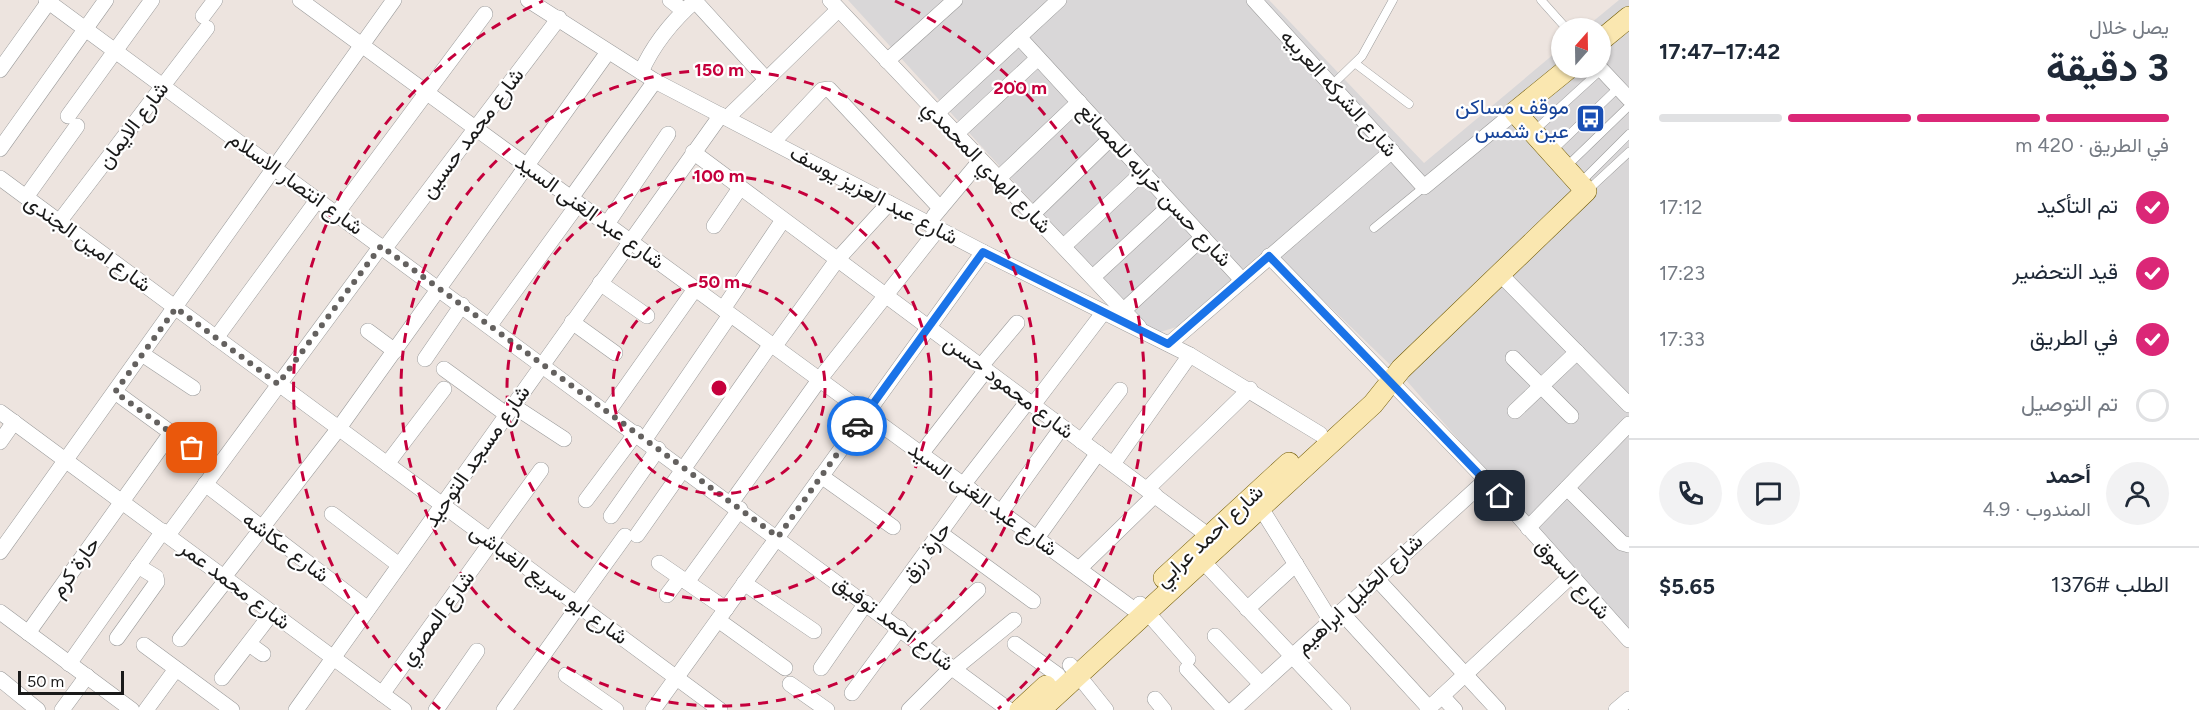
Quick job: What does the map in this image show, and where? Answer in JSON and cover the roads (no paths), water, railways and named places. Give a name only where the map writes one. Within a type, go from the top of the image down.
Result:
[{"type":"street","points":[[0,149],[106,0]]},
{"type":"street","points":[[26,197],[116,50],[152,0]]},
{"type":"street","name":"شارع الايمان","points":[[59,222],[163,85],[205,22],[215,0]]},
{"type":"street","name":"شارع عبد الغنى السيد","points":[[300,0],[320,6],[362,46],[1036,538],[1139,608],[1226,710]]},
{"type":"street","points":[[0,552],[394,0]]},
{"type":"street","name":"شارع عبد العزيز يوسف","points":[[528,0],[655,81],[983,252],[1190,355],[1250,389],[1320,434]]},
{"type":"street","points":[[670,0],[692,4],[766,79]]},
{"type":"street","points":[[887,61],[955,0]]},
{"type":"street","name":"شارع الشركه العربيه","points":[[1254,0],[1424,187]]},
{"type":"street","points":[[0,70],[48,1]]},
{"type":"street","name":"شارع انتصار الاسلام","points":[[48,1],[778,537]]},
{"type":"street","points":[[936,114],[1054,2]]},
{"type":"street","points":[[641,72],[651,49],[692,4]]},
{"type":"street","name":"شارع الهدي المحمدي","points":[[834,5],[1145,333]]},
{"type":"street","name":"شارع مسجد التوحيد","points":[[299,709],[693,152],[724,116],[766,79],[834,5]]},
{"type":"street","points":[[337,213],[485,14]]},
{"type":"street","points":[[1611,32],[1629,17]]},
{"type":"street","name":"شارع محمد حسين","points":[[69,664],[138,566],[205,484],[278,384],[559,18]]},
{"type":"street","name":"شارع حسن خرابه للمصانع","points":[[1019,37],[1242,280]]},
{"type":"street","points":[[180,639],[261,528],[339,428],[608,52]]},
{"type":"street","points":[[955,135],[1038,58]]},
{"type":"street","points":[[1424,187],[1557,78]]},
{"type":"street","points":[[1610,78],[1629,99]]},
{"type":"street","points":[[490,325],[655,81]]},
{"type":"street","points":[[773,142],[822,90],[829,89],[940,208]]},
{"type":"street","points":[[998,179],[1079,102]]},
{"type":"street","points":[[1515,112],[1583,188]]},
{"type":"street","points":[[607,224],[668,134]]},
{"type":"street","points":[[1034,214],[1111,138]]},
{"type":"street","points":[[1168,344],[1392,151]]},
{"type":"street","name":"شارع محمود حسن","points":[[693,152],[1209,536]]},
{"type":"street","points":[[667,595],[684,580],[819,380],[933,226],[940,208],[980,161]]},
{"type":"street","points":[[1064,246],[1143,172]]},
{"type":"street","name":"شارع امين الجندى","points":[[3,186],[26,197],[176,308]]},
{"type":"street","points":[[714,226],[740,188]]},
{"type":"street","name":"شارع احمد عرابي","points":[[1198,556],[1209,536],[1320,434],[1393,376],[1501,274],[1583,188]]},
{"type":"street","points":[[216,338],[318,199]]},
{"type":"street","points":[[504,710],[578,605],[685,469],[837,260],[889,203]]},
{"type":"street","points":[[1093,277],[1172,204]]},
{"type":"street","points":[[586,500],[640,436],[727,312],[783,220]]},
{"type":"street","points":[[1124,310],[1203,237]]},
{"type":"street","points":[[653,710],[983,252]]},
{"type":"street","name":"شارع السوق","points":[[1269,256],[1393,376],[1571,576],[1628,636]]},
{"type":"street","points":[[1501,274],[1629,405]]},
{"type":"street","points":[[600,283],[647,316]]},
{"type":"street","points":[[608,412],[695,289]]},
{"type":"street","points":[[425,358],[462,305]]},
{"type":"street","name":"شارع ابو سريع الغباشى","points":[[176,308],[720,710]]},
{"type":"street","name":"حارة رزق","points":[[881,614],[940,533],[967,488],[1030,403],[1103,313]]},
{"type":"street","points":[[572,322],[615,354]]},
{"type":"street","points":[[921,454],[1017,323]]},
{"type":"street","points":[[368,331],[394,351]]},
{"type":"street","points":[[1515,411],[1577,352]]},
{"type":"street","points":[[142,354],[193,388]]},
{"type":"street","points":[[1113,464],[1190,355]]},
{"type":"street","points":[[1513,357],[1571,416]]},
{"type":"street","points":[[444,369],[509,410],[564,439]]},
{"type":"street","name":"شارع احمد عرابي","points":[[1020,710],[1044,704],[1069,672],[1139,608],[1198,556],[1262,508],[1373,404],[1393,376]]},
{"type":"street","points":[[387,464],[444,389]]},
{"type":"street","points":[[1079,569],[1250,389]]},
{"type":"street","points":[[1081,441],[1120,390]]},
{"type":"street","points":[[115,392],[192,448]]},
{"type":"street","name":"شارع محمد عمر","points":[[0,412],[404,710]]},
{"type":"street","points":[[0,442],[14,422]]},
{"type":"street","points":[[1528,528],[1629,424]]},
{"type":"street","points":[[1001,512],[1062,427]]},
{"type":"street","name":"حارة كرم","points":[[28,633],[171,433]]},
{"type":"street","points":[[611,516],[658,448]]},
{"type":"street","points":[[1036,538],[1098,453]]},
{"type":"street","name":"شارع المصري","points":[[382,694],[541,471]]},
{"type":"street","points":[[821,476],[892,527]]},
{"type":"street","name":"شارع الخليل ابراهيم","points":[[1233,710],[1485,480]]},
{"type":"street","name":"شارع عكاشه","points":[[205,484],[368,609]]},
{"type":"street","points":[[1567,488],[1622,543],[1629,545]]},
{"type":"street","points":[[1262,508],[1296,564],[1336,617],[1428,709],[1571,576]]},
{"type":"street","points":[[332,514],[399,565]]},
{"type":"street","points":[[940,533],[1033,601]]},
{"type":"street","name":"شارع احمد توفيق","points":[[778,537],[1010,710]]},
{"type":"street","points":[[1198,556],[1343,710]]},
{"type":"street","points":[[659,563],[684,580],[785,668]]},
{"type":"street","points":[[1247,609],[1296,564]]},
{"type":"street","points":[[117,638],[157,582],[156,577],[138,566]]},
{"type":"street","points":[[1377,579],[1497,710]]},
{"type":"street","points":[[744,584],[814,631]]},
{"type":"street","points":[[920,643],[978,590]]},
{"type":"street","points":[[821,669],[866,603]]},
{"type":"street","points":[[0,612],[132,710]]},
{"type":"street","points":[[222,678],[272,613]]},
{"type":"street","points":[[909,710],[953,668],[1014,620]]},
{"type":"street","points":[[852,693],[900,628]]},
{"type":"street","points":[[1215,636],[1261,684]]},
{"type":"street","points":[[249,644],[263,654]]},
{"type":"street","points":[[1016,644],[1069,672],[1106,710]]},
{"type":"street","points":[[144,645],[232,710]]},
{"type":"street","points":[[436,710],[477,651]]},
{"type":"street","points":[[146,710],[176,669]]},
{"type":"street","points":[[566,675],[615,710]]},
{"type":"street","points":[[62,710],[87,676]]},
{"type":"street","points":[[0,680],[38,710]]},
{"type":"street","points":[[790,684],[827,710]]},
{"type":"street","points":[[1442,696],[1455,710]]},
{"type":"street","points":[[1616,710],[1629,699]]},
{"type":"lane","points":[[1332,85],[1356,64],[1393,0]]},
{"type":"lane","points":[[1541,0],[1557,18]]},
{"type":"lane","points":[[1356,64],[1409,104]]},
{"type":"lane","points":[[1533,132],[1590,78]]},
{"type":"lane","points":[[1558,160],[1618,88]]},
{"type":"lane","points":[[1558,160],[1629,106]]},
{"type":"lane","points":[[1583,188],[1629,134]]},
{"type":"lane","points":[[1583,188],[1629,152]]},
{"type":"lane","points":[[1374,228],[1424,187]]},
{"type":"place","name":"موقف مساكن عين شمس","points":[[1590,119]]}]
